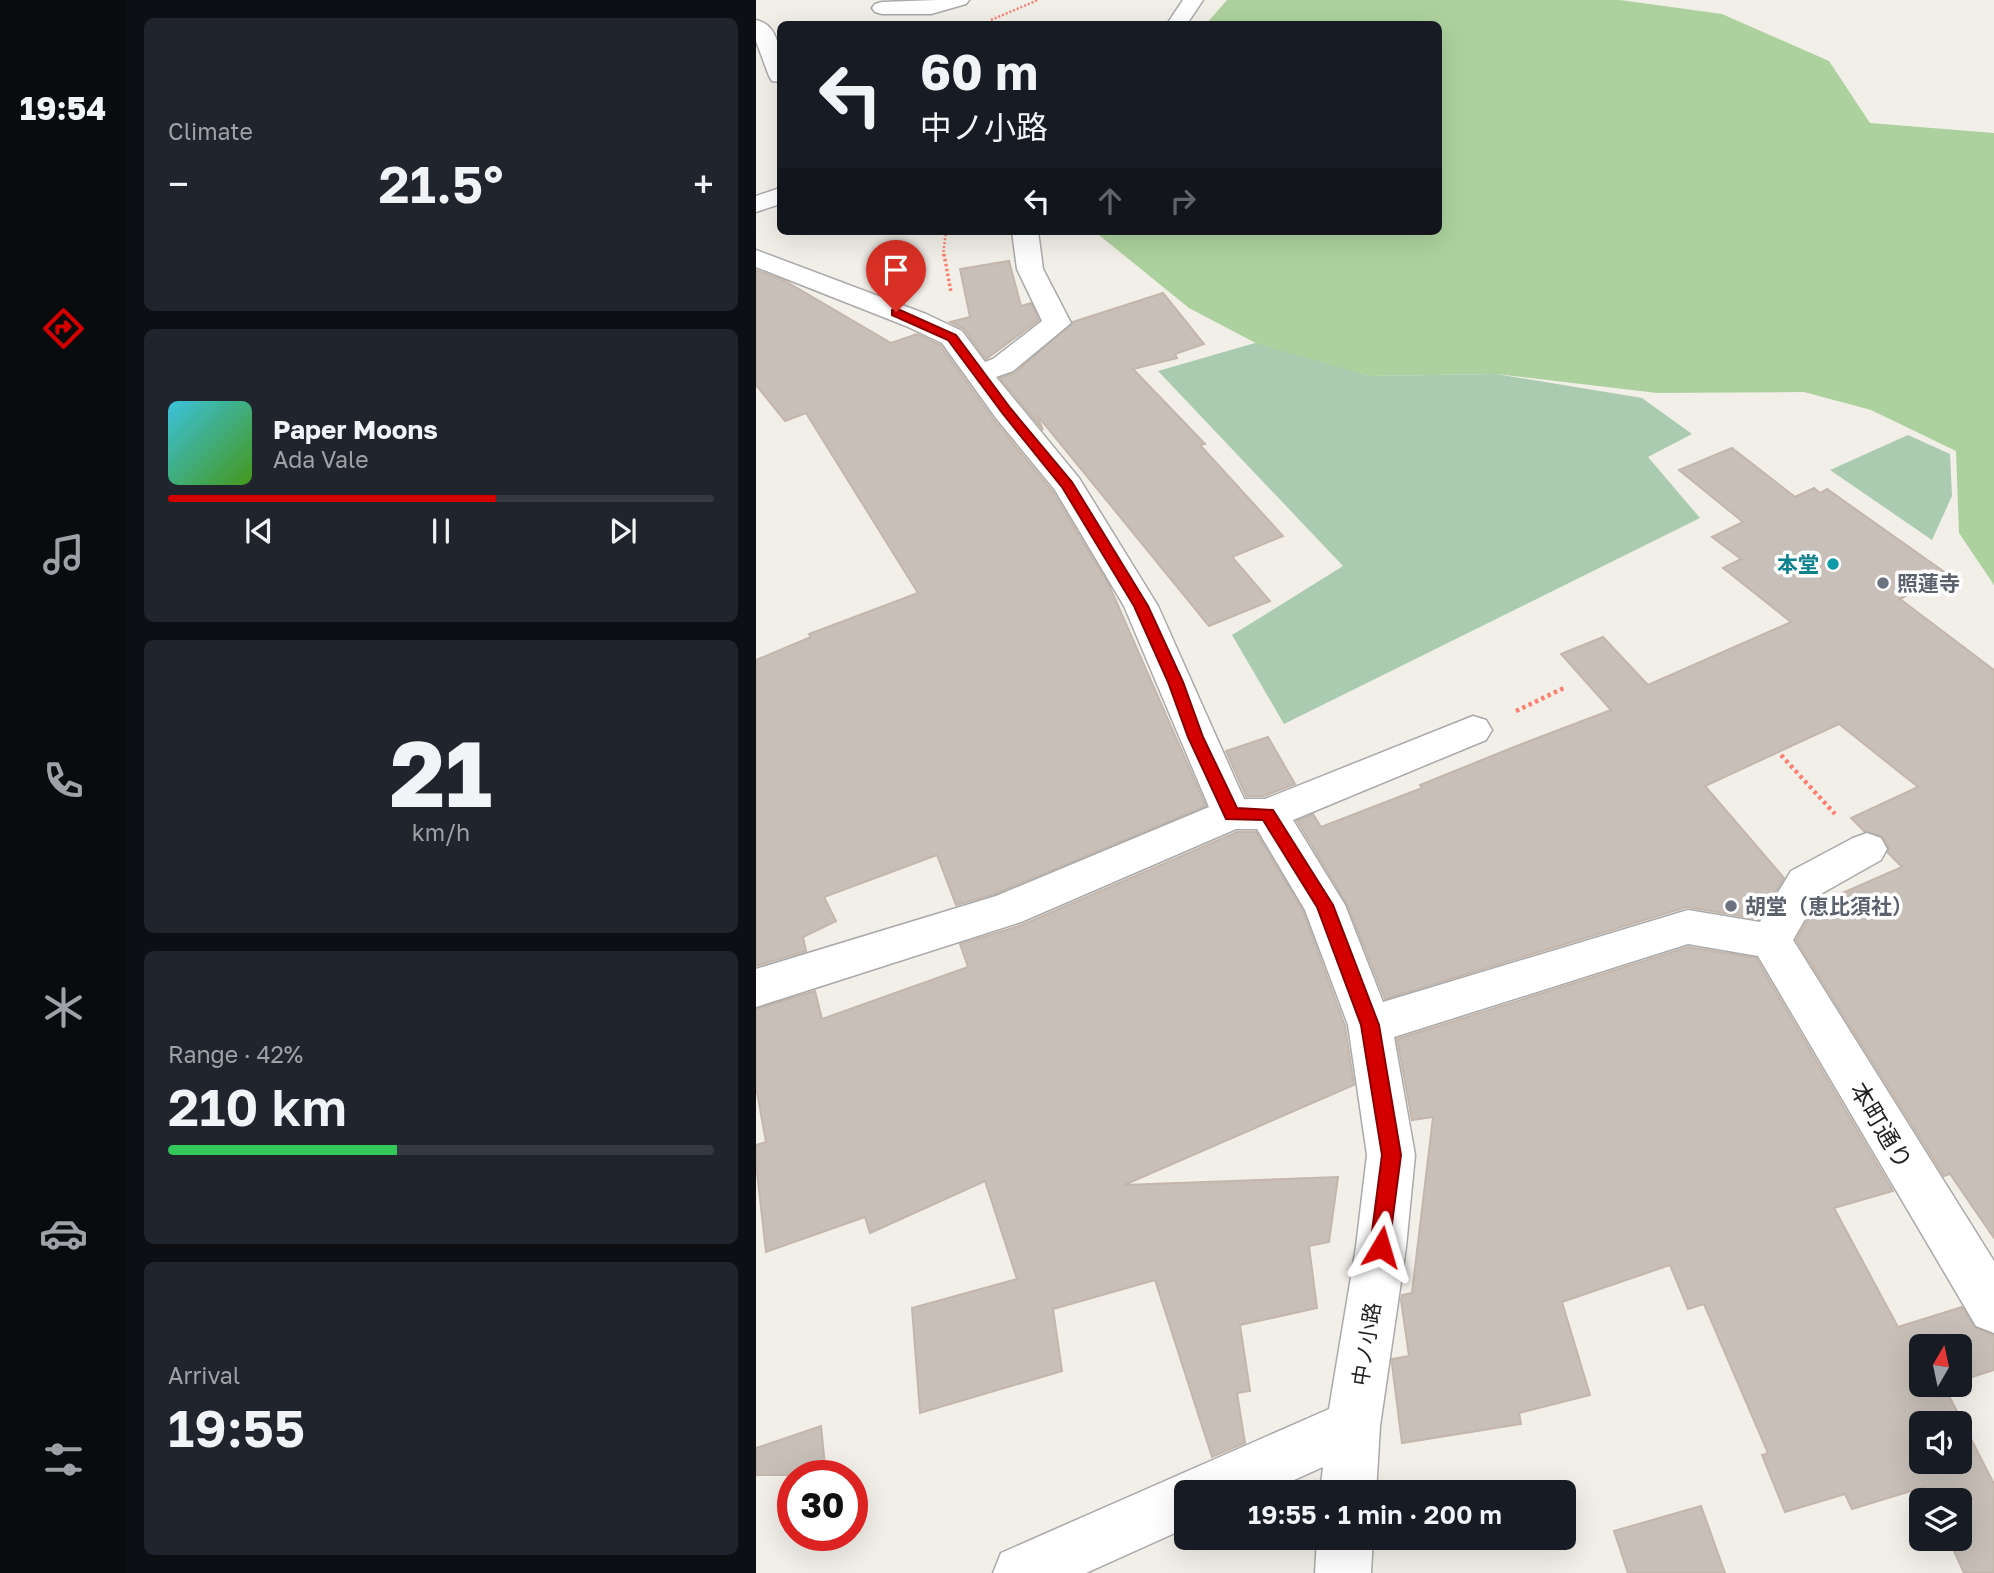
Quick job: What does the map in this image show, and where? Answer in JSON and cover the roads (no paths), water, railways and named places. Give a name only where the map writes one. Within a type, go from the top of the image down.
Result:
[{"type":"street","points":[[870,21],[886,4],[932,8],[960,0]]},
{"type":"street","points":[[1179,21],[1193,0]]},
{"type":"street","points":[[756,26],[765,37],[777,69]]},
{"type":"street","points":[[756,84],[777,78]]},
{"type":"street","points":[[756,205],[777,196]]},
{"type":"street","points":[[981,373],[1003,365],[1057,323],[1032,281],[1025,249],[1025,235]]},
{"type":"street","name":"中ノ小路","points":[[756,258],[916,320],[952,337],[1007,412],[1068,485],[1141,606],[1196,737],[1250,814],[1324,905],[1370,1025],[1391,1155],[1381,1247],[1353,1426],[1349,1480]]},
{"type":"street","points":[[756,988],[1006,910],[1473,730]]},
{"type":"street","points":[[1370,1025],[1688,928],[1770,941],[1805,883],[1867,849]]},
{"type":"street","name":"本町通り","points":[[1770,941],[1994,1308]]},
{"type":"street","points":[[1231,1480],[1353,1426]]},
{"type":"street","points":[[1021,1573],[1174,1505]]},
{"type":"street","points":[[1343,1573],[1344,1550]]},
{"type":"place","name":"本堂","points":[[1833,564]]},
{"type":"place","name":"照蓮寺","points":[[1883,583]]},
{"type":"place","name":"胡堂（恵比須社）","points":[[1731,906]]}]
